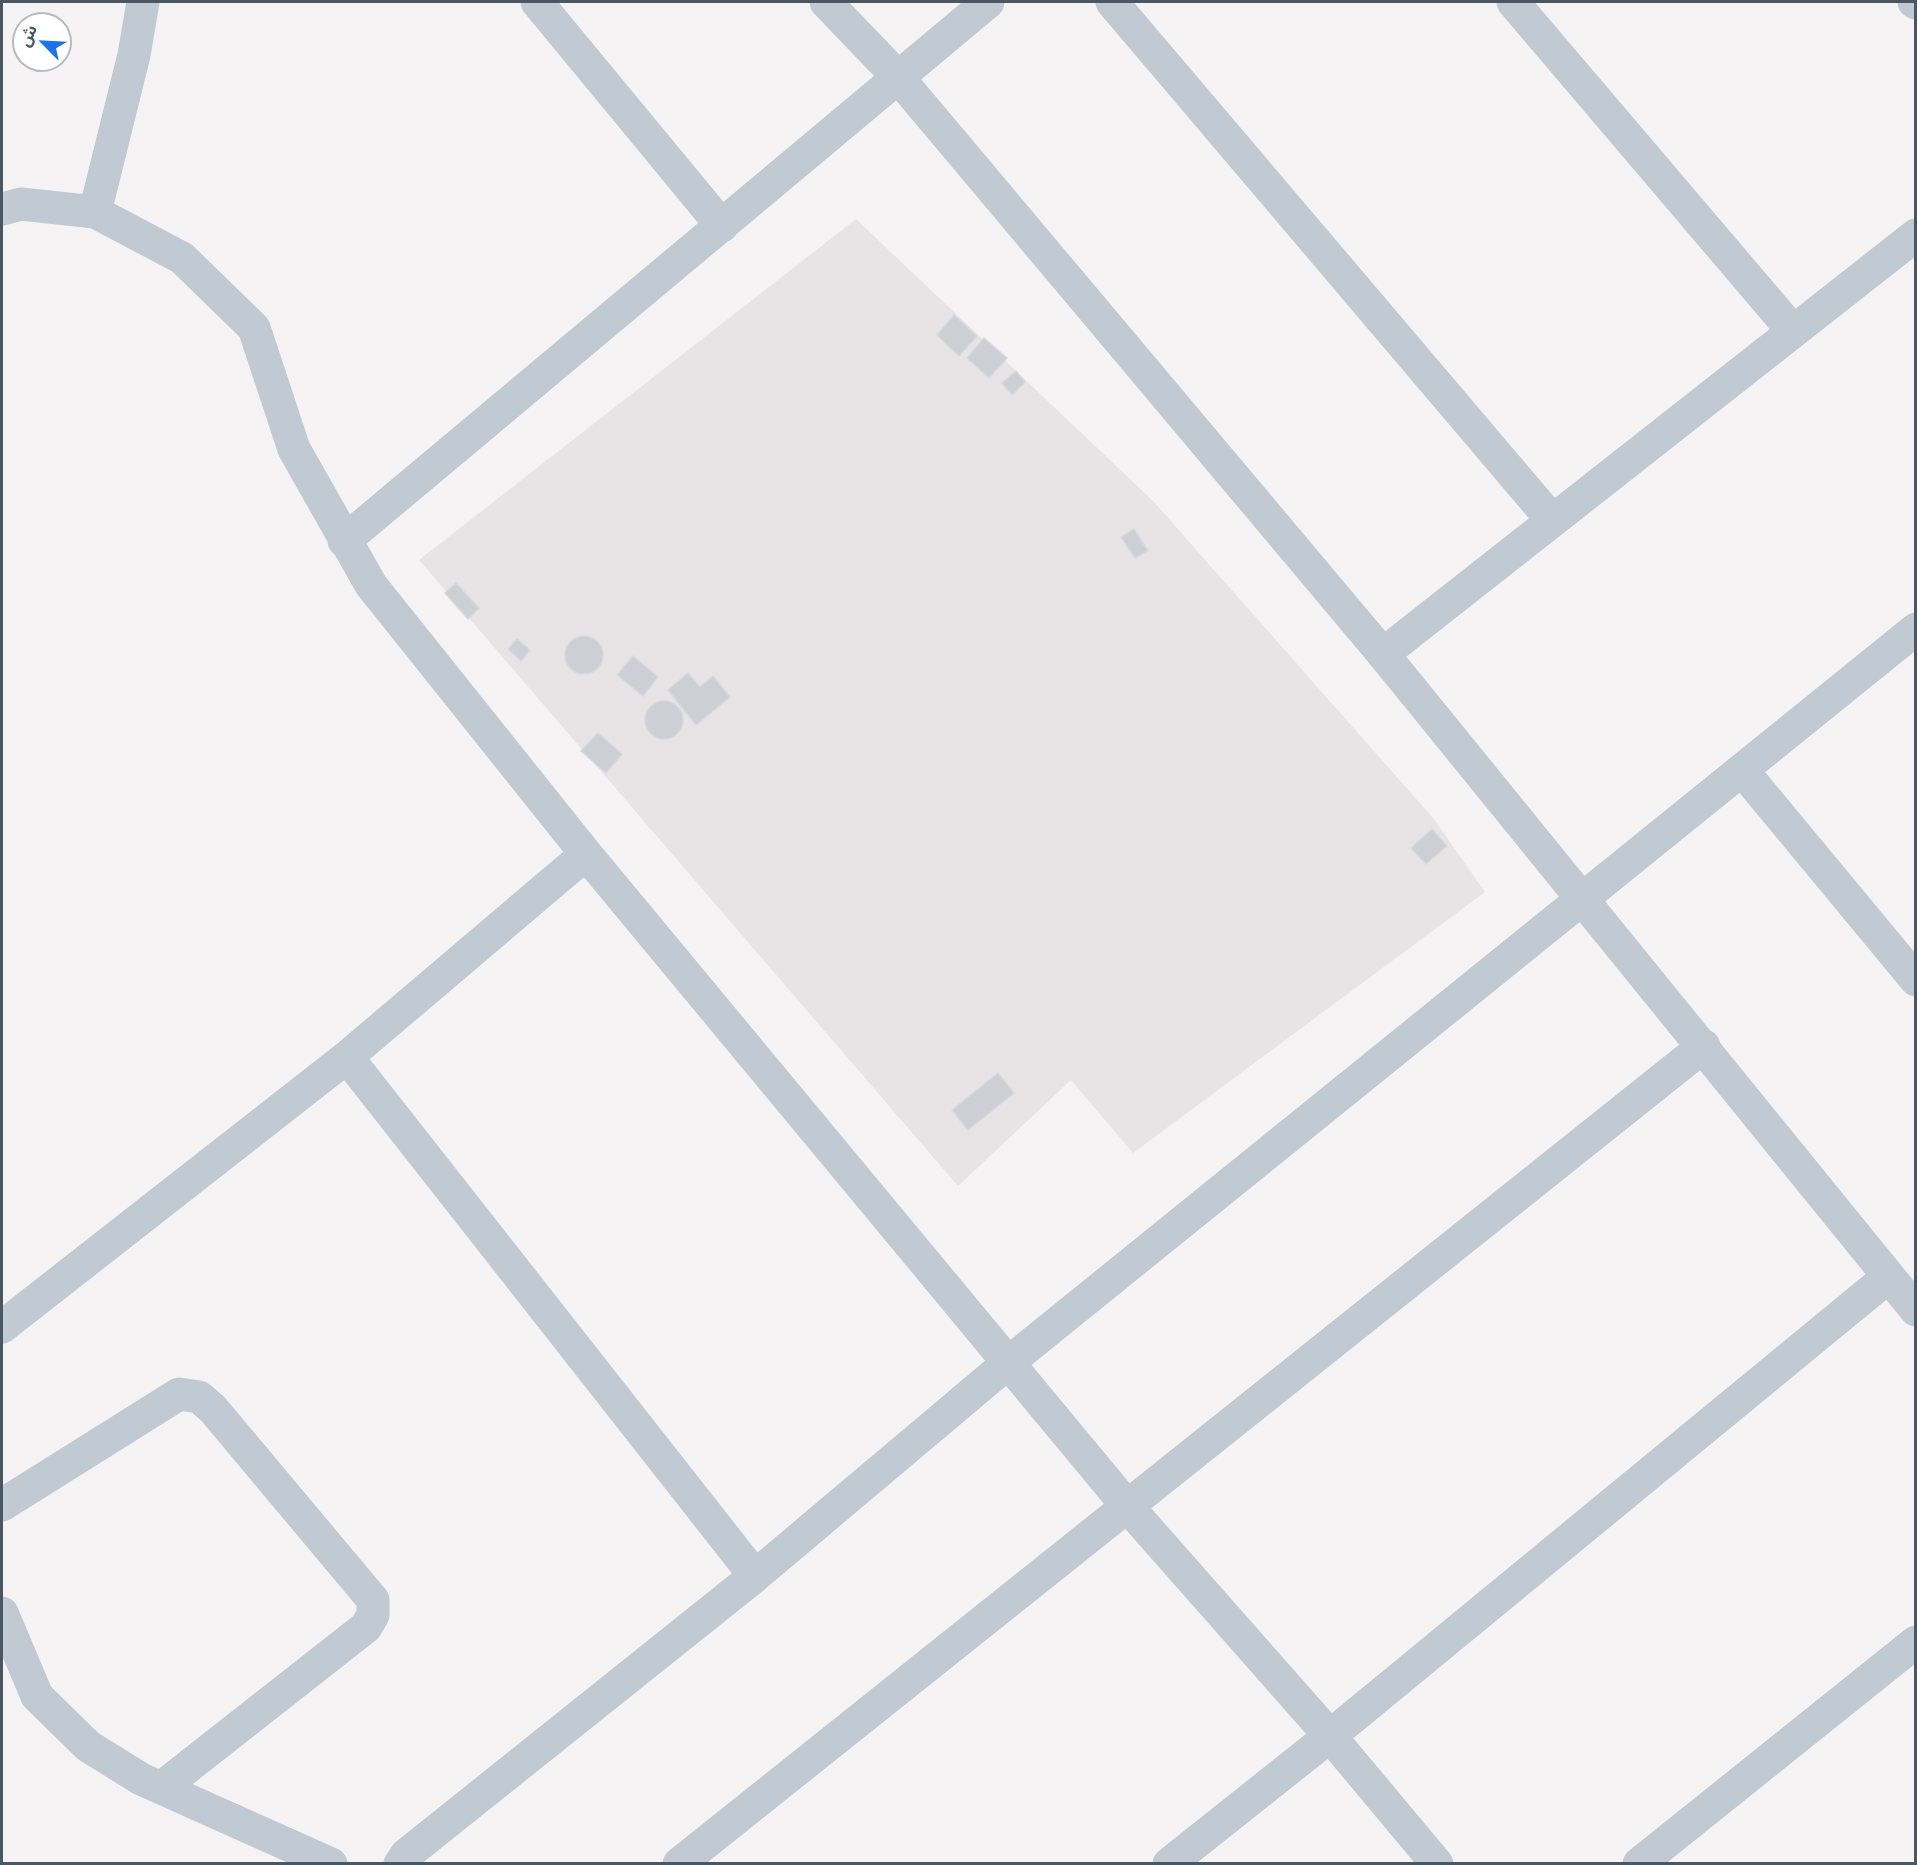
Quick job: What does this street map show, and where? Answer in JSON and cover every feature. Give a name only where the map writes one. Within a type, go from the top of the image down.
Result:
[{"type":"street","points":[[95,212],[134,55],[143,2]]},
{"type":"street","points":[[537,2],[722,226]]},
{"type":"street","points":[[826,2],[897,76],[1383,654],[1581,900],[1704,1046],[1916,1310]]},
{"type":"street","points":[[344,541],[988,2]]},
{"type":"street","points":[[1112,2],[1552,520]]},
{"type":"street","points":[[1513,2],[1793,331]]},
{"type":"street","points":[[2,209],[21,204],[95,212],[182,258],[254,328],[294,449],[370,585],[585,854],[1128,1507],[1330,1736],[1437,1863]]},
{"type":"street","points":[[1383,654],[1916,235]]},
{"type":"street","points":[[400,1863],[406,1855],[755,1576],[1009,1362],[1916,629]]},
{"type":"street","points":[[1742,770],[1916,980]]},
{"type":"street","points":[[2,1327],[347,1057],[585,854]]},
{"type":"street","points":[[679,1863],[1704,1046]]},
{"type":"street","points":[[347,1057],[755,1576]]},
{"type":"street","points":[[1169,1863],[1330,1736],[1888,1277]]},
{"type":"street","points":[[2,1505],[179,1394],[199,1397],[213,1409],[373,1600],[373,1615],[366,1627],[161,1788]]},
{"type":"street","points":[[2,1613],[37,1696],[88,1746],[141,1779],[331,1863]]},
{"type":"street","points":[[1639,1863],[1916,1642]]},
{"type":"shaded area","points":[[856,219],[1154,502],[1433,818],[1485,892],[1133,1153],[1071,1080],[958,1186],[419,560]]},
{"type":"building","points":[[954,315],[977,336],[959,356],[937,335]]},
{"type":"building","points":[[984,338],[1007,358],[989,378],[967,358]]},
{"type":"building","points":[[1016,371],[1025,382],[1012,395],[1002,383]]},
{"type":"building","points":[[1134,529],[1148,551],[1135,558],[1121,537]]},
{"type":"building","points":[[456,583],[479,608],[468,619],[445,593]]},
{"type":"building","points":[[584,636],[597,642],[603,655],[597,668],[584,674],[571,668],[565,655],[571,642]]},
{"type":"building","points":[[517,639],[530,650],[521,661],[508,649]]},
{"type":"building","points":[[633,656],[658,677],[643,696],[617,675]]},
{"type":"building","points":[[688,673],[700,687],[713,676],[730,697],[696,725],[668,690]]},
{"type":"building","points":[[664,701],[677,707],[683,720],[677,733],[664,739],[651,733],[645,720],[651,707]]},
{"type":"building","points":[[598,733],[622,754],[606,773],[581,751]]},
{"type":"building","points":[[1432,829],[1447,846],[1426,864],[1411,848]]},
{"type":"building","points":[[998,1073],[1014,1093],[968,1130],[952,1110]]}]
